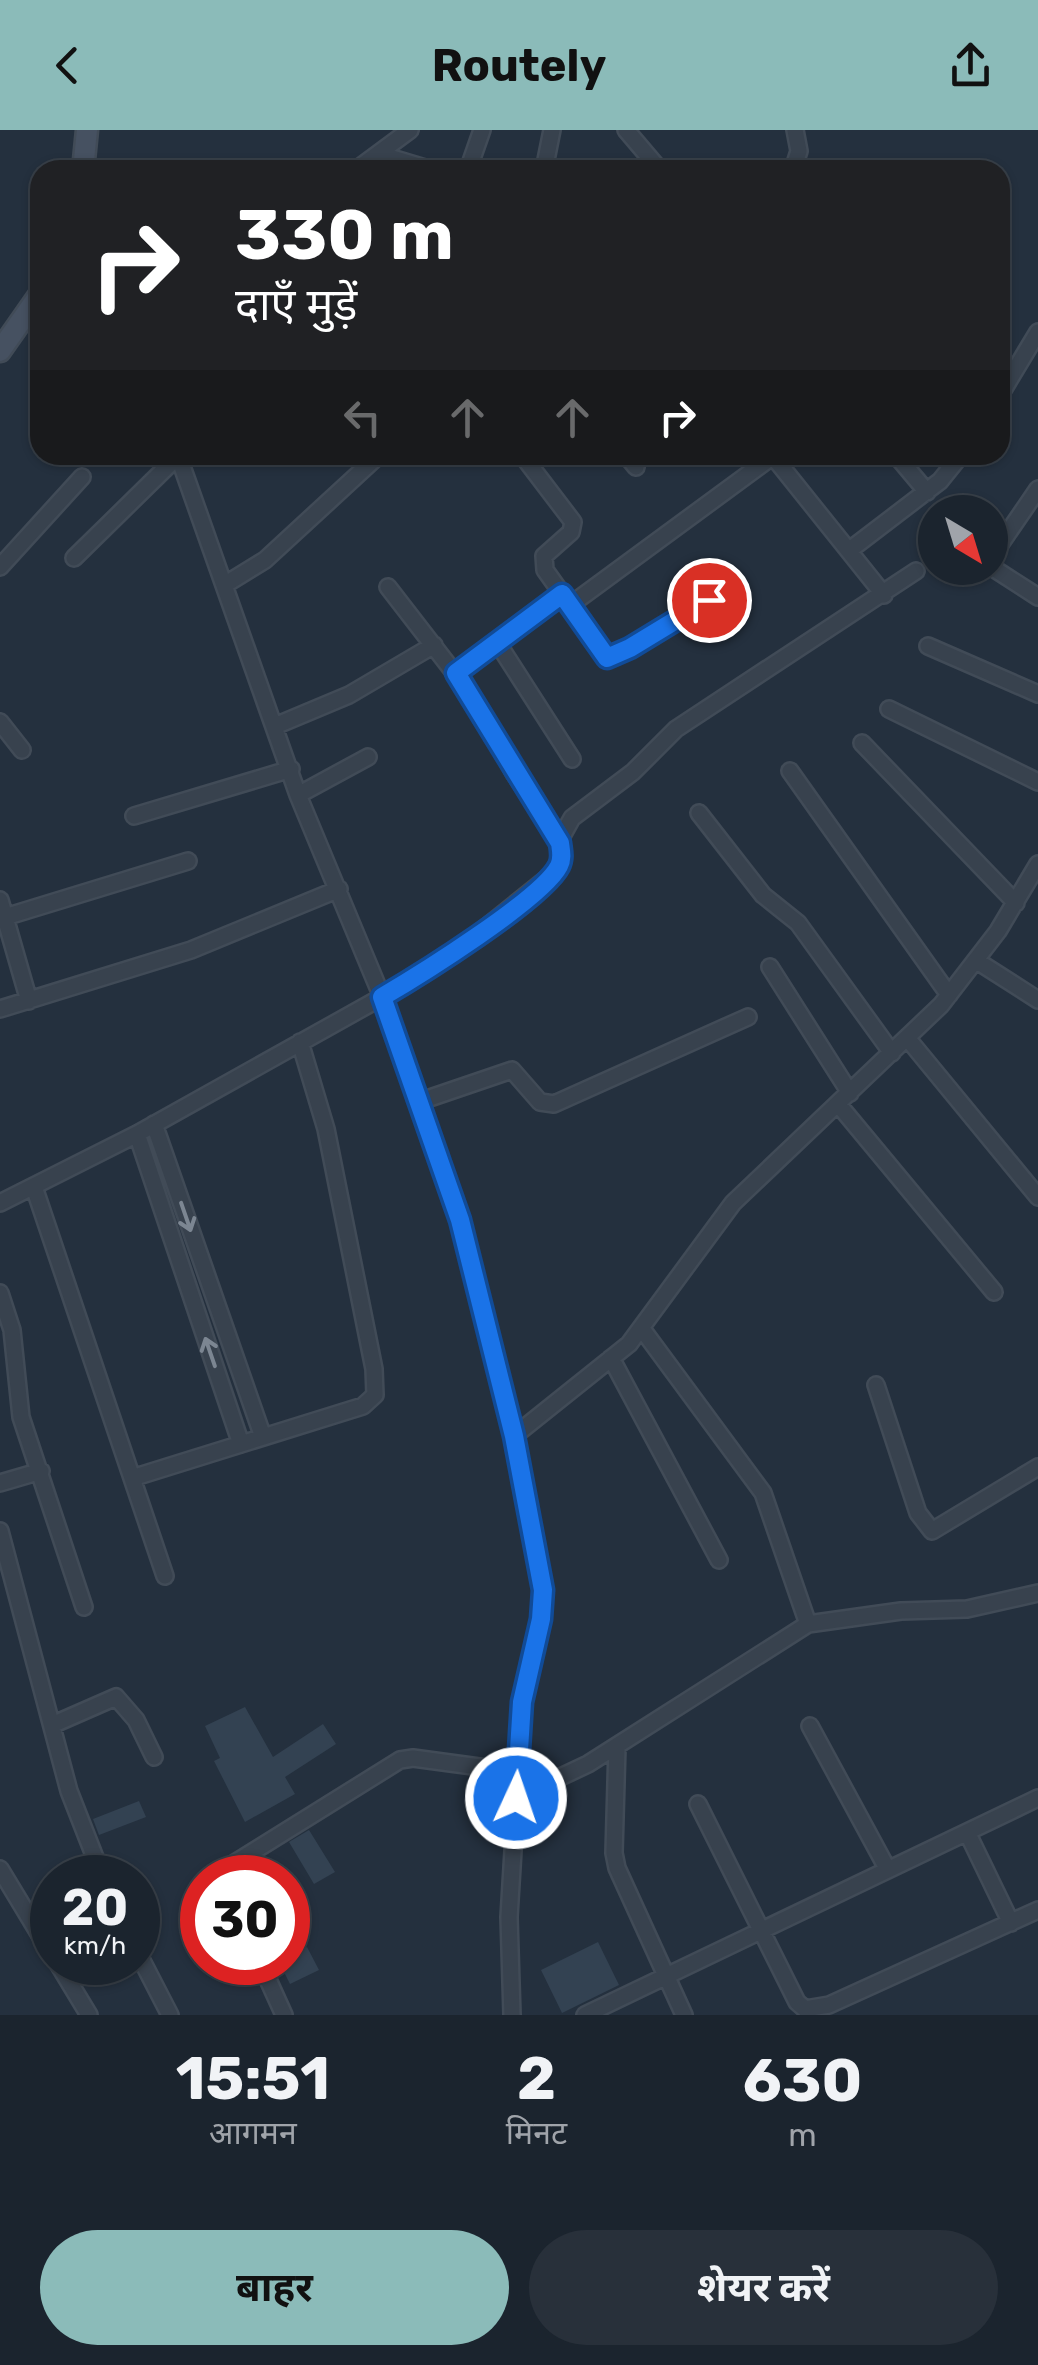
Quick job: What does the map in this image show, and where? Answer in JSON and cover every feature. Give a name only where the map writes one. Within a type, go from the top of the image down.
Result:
[{"type":"street","points":[[84,160],[87,130]]},
{"type":"street","points":[[373,160],[410,130]]},
{"type":"street","points":[[472,160],[482,130]]},
{"type":"street","points":[[546,160],[552,130]]},
{"type":"street","points":[[626,130],[652,160]]},
{"type":"street","points":[[795,130],[797,160]]},
{"type":"street","points":[[382,155],[399,160]]},
{"type":"street","points":[[0,351],[30,308]]},
{"type":"street","points":[[1010,378],[1038,332]]},
{"type":"street","points":[[74,558],[169,465]]},
{"type":"street","points":[[183,465],[298,795],[382,997],[460,1220],[514,1436],[543,1590],[541,1619],[525,1676],[517,1772],[509,1917],[512,2015]]},
{"type":"street","points":[[360,465],[363,469]]},
{"type":"street","points":[[226,584],[265,560],[367,465]]},
{"type":"street","points":[[530,465],[573,522],[571,532],[548,550],[543,563],[607,658],[615,657],[736,584]]},
{"type":"street","points":[[456,673],[758,465]]},
{"type":"street","points":[[780,465],[884,595]]},
{"type":"street","points":[[904,465],[927,492]]},
{"type":"street","points":[[851,549],[927,492],[952,465]]},
{"type":"street","points":[[0,567],[82,477]]},
{"type":"street","points":[[1008,535],[1038,489]]},
{"type":"street","points":[[0,1203],[136,1134],[449,956],[545,881],[560,864],[560,843],[572,818],[633,772],[676,729],[916,571]]},
{"type":"street","points":[[1008,575],[1038,597]]},
{"type":"street","points":[[388,587],[456,673],[560,843]]},
{"type":"street","points":[[498,642],[572,758]]},
{"type":"street","points":[[276,726],[366,686],[434,645]]},
{"type":"street","points":[[928,646],[1038,694]]},
{"type":"street","points":[[890,709],[1038,782]]},
{"type":"street","points":[[0,722],[22,750]]},
{"type":"street","points":[[862,743],[1016,904]]},
{"type":"street","points":[[298,795],[368,757]]},
{"type":"street","points":[[134,816],[291,770]]},
{"type":"street","points":[[790,770],[949,995]]},
{"type":"street","points":[[699,813],[764,895],[798,923],[892,1053]]},
{"type":"street","points":[[5,917],[188,861]]},
{"type":"street","points":[[514,1436],[642,1329],[733,1203],[908,1039],[949,995],[1016,904],[1038,864]]},
{"type":"street","points":[[0,1009],[191,950],[339,889]]},
{"type":"street","points":[[0,900],[30,1001]]},
{"type":"street","points":[[977,961],[1038,1000]]},
{"type":"street","points":[[770,968],[844,1098],[994,1292]]},
{"type":"street","points":[[418,1102],[512,1070],[540,1102],[554,1104],[748,1017]]},
{"type":"street","points":[[908,1039],[1038,1197]]},
{"type":"street","points":[[132,1478],[362,1406],[375,1395],[326,1129],[300,1042]]},
{"type":"street","points":[[154,1124],[263,1437]]},
{"type":"street","points":[[136,1134],[241,1444]]},
{"type":"street","points":[[34,1187],[165,1576]]},
{"type":"street","points":[[0,1293],[12,1330],[8,1378],[42,1471],[84,1608]]},
{"type":"street","points":[[199,1320],[220,1312]]},
{"type":"street","points":[[642,1329],[763,1493],[808,1624]]},
{"type":"street","points":[[611,1358],[719,1560]]},
{"type":"street","points":[[876,1385],[918,1513],[932,1531],[1038,1467]]},
{"type":"street","points":[[0,1483],[42,1471]]},
{"type":"street","points":[[0,1531],[68,1792],[93,1855]]},
{"type":"street","points":[[516,1798],[617,1747],[808,1624],[901,1611],[967,1610],[1038,1593]]},
{"type":"street","points":[[52,1724],[116,1697],[136,1720],[154,1758]]},
{"type":"street","points":[[810,1726],[888,1870]]},
{"type":"street","points":[[617,1747],[614,1853],[684,2015]]},
{"type":"street","points":[[248,1855],[400,1760],[413,1758],[517,1772]]},
{"type":"street","points":[[585,2015],[1038,1798]]},
{"type":"street","points":[[698,1804],[796,2002],[815,2011],[1038,1910]]},
{"type":"street","points":[[967,1832],[1012,1923]]},
{"type":"street","points":[[0,1868],[30,1918]]},
{"type":"street","points":[[71,1985],[89,2015]]},
{"type":"street","points":[[155,1985],[170,2015]]},
{"type":"street","points":[[270,1985],[284,2015]]},
{"type":"building","points":[[245,1707],[273,1757],[323,1724],[336,1744],[285,1777],[295,1794],[245,1822],[214,1761],[220,1758],[205,1726]]},
{"type":"building","points":[[139,1801],[146,1817],[99,1835],[93,1819]]},
{"type":"building","points":[[309,1830],[335,1872],[314,1884],[310,1877],[310,1855],[297,1855],[289,1842]]},
{"type":"building","points":[[598,1942],[619,1985],[562,2013],[541,1970]]},
{"type":"building","points":[[310,1953],[319,1970],[310,1974]]},
{"type":"route","points":[[516,1798],[525,1676],[541,1619],[543,1590],[514,1436],[460,1220],[382,997],[449,956],[515,906],[556,871],[562,858],[560,843],[456,673],[562,594],[607,658],[615,657],[709,600]]}]
